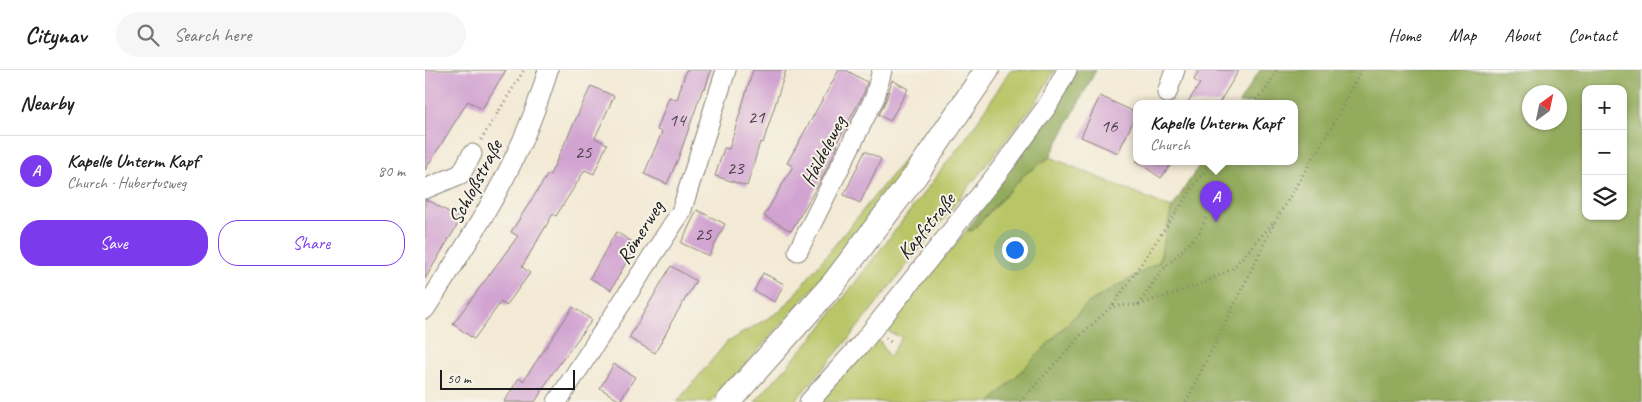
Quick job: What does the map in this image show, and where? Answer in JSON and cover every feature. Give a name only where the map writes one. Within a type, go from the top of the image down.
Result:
[{"type":"main road","points":[[728,402],[833,284],[915,176],[987,70]]},
{"type":"street","name":"Schloßstraße","points":[[425,308],[462,253],[515,159],[542,92],[548,70]]},
{"type":"street","name":"Römerweg","points":[[557,402],[681,212],[726,70]]},
{"type":"street","name":"Häldeleweg","points":[[798,251],[875,97],[882,70]]},
{"type":"street","name":"Kapfstraße","points":[[809,402],[862,343],[1000,170],[1047,105],[1067,70]]},
{"type":"street","points":[[1167,93],[1175,70]]},
{"type":"street","points":[[425,189],[461,174],[472,154]]},
{"type":"path","points":[[472,154],[524,70]]},
{"type":"path","points":[[1255,100],[1266,90],[1277,70]]},
{"type":"path","points":[[1186,402],[1276,220],[1332,126],[1361,70]]},
{"type":"path","points":[[1020,402],[1084,332],[1112,306],[1208,165]]},
{"type":"path","points":[[1138,305],[1159,274],[1200,232],[1207,216]]},
{"type":"path","points":[[1112,306],[1138,305],[1199,285],[1232,270],[1276,220]]},
{"type":"green space","points":[[968,70],[977,70],[902,181],[809,293],[712,402],[677,402],[727,342],[782,310],[950,103]]},
{"type":"green space","points":[[1010,70],[1055,70],[1036,102],[846,342],[794,402],[755,402],[819,330],[974,127]]},
{"type":"green space","points":[[1077,70],[1096,70],[1050,157],[1025,174],[971,231],[967,230],[1056,106]]},
{"type":"green space","points":[[1260,70],[1642,70],[1642,402],[991,402],[1088,303],[1159,262],[1172,208],[1199,165],[1298,165],[1298,100],[1241,100]]},
{"type":"green space","points":[[1050,157],[1172,208],[1159,262],[1088,303],[991,402],[820,402],[874,340],[880,341],[889,357],[902,337],[890,333],[885,327],[967,230],[972,231],[1025,174]]},
{"type":"building","points":[[425,70],[506,70],[482,109],[468,101],[425,170]]},
{"type":"building","points":[[686,70],[711,70],[667,184],[644,174],[662,132],[657,130],[669,97],[677,100]]},
{"type":"building","points":[[753,70],[786,70],[763,143],[760,142],[747,186],[715,176],[724,148],[729,149]]},
{"type":"building","points":[[839,70],[846,70],[867,82],[864,93],[836,144],[838,145],[821,180],[791,231],[764,216],[793,166],[787,163]]},
{"type":"building","points":[[1199,70],[1239,70],[1221,100],[1189,100],[1200,84],[1194,80]]},
{"type":"building","points":[[892,80],[908,89],[890,121],[879,115]]},
{"type":"building","points":[[591,86],[614,96],[595,138],[607,144],[594,174],[585,170],[556,216],[553,214],[522,267],[530,273],[506,306],[501,302],[474,339],[453,324],[518,236],[511,232],[548,174],[550,175]]},
{"type":"building","points":[[1100,96],[1133,111],[1133,121],[1118,153],[1081,137]]},
{"type":"building","points":[[865,151],[881,159],[860,203],[844,195]]},
{"type":"building","points":[[1142,165],[1170,165],[1161,178]]},
{"type":"building","points":[[425,200],[461,219],[425,279]]},
{"type":"building","points":[[697,210],[725,224],[709,256],[681,243]]},
{"type":"building","points":[[616,232],[636,244],[611,290],[590,278]]},
{"type":"building","points":[[671,266],[696,281],[655,353],[629,338]]},
{"type":"building","points":[[763,273],[784,284],[775,302],[754,291]]},
{"type":"building","points":[[573,307],[592,320],[552,374],[535,402],[504,402],[519,378],[523,381]]},
{"type":"building","points":[[614,364],[635,377],[620,401],[600,388]]},
{"type":"place","name":"Kapelle Unterm Kapf","points":[[1216,222]]}]
